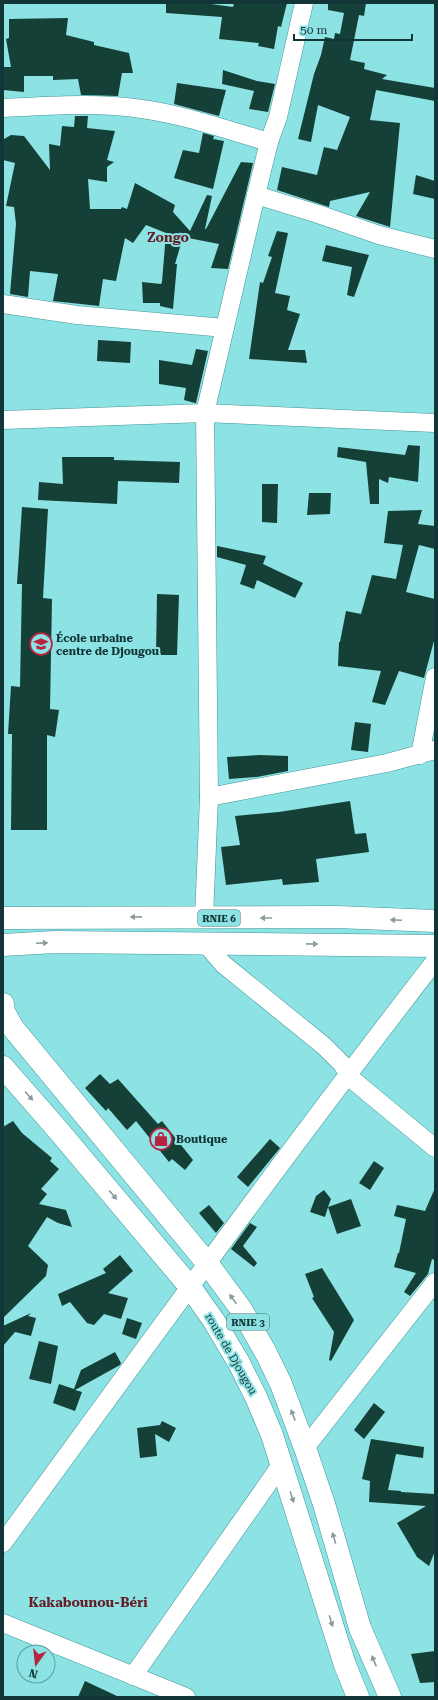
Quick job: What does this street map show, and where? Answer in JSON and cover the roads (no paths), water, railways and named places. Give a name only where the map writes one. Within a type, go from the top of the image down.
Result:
[{"type":"main road","name":"RNIE 6","points":[[3,918],[337,917],[435,921]]},
{"type":"main road","points":[[3,945],[55,942],[435,946]]},
{"type":"main road","name":"RNIE 3","points":[[3,1004],[4,1012],[13,1028],[207,1263],[241,1309],[266,1353],[281,1384],[305,1448],[324,1504],[360,1628],[390,1697]]},
{"type":"main road","name":"route de Djougou","points":[[3,1067],[190,1287],[214,1320],[239,1363],[256,1397],[272,1435],[345,1665],[358,1697]]},
{"type":"street","points":[[204,918],[209,798],[205,413],[256,195],[269,142],[278,117],[304,3]]},
{"type":"street","points":[[3,108],[74,105],[143,109],[183,118],[269,142]]},
{"type":"street","points":[[256,195],[379,235],[435,249]]},
{"type":"street","points":[[3,304],[77,315],[225,328]]},
{"type":"street","points":[[3,420],[205,413],[435,423]]},
{"type":"street","points":[[209,798],[428,753],[435,677]]},
{"type":"street","points":[[205,943],[223,964],[324,1046],[342,1064],[354,1081],[435,1148]]},
{"type":"street","points":[[3,1543],[207,1263],[348,1073],[435,961]]},
{"type":"street","points":[[305,1448],[435,1282]]},
{"type":"street","points":[[133,1676],[281,1465]]},
{"type":"street","points":[[3,1622],[186,1697]]},
{"type":"place","name":"École urbaine centre de Djougou","points":[[41,644]]},
{"type":"place","name":"Boutique","points":[[161,1139]]},
{"type":"district","name":"Zongo","points":[[168,237]]},
{"type":"district","name":"Kakabounou-Béri","points":[[88,1602]]}]
